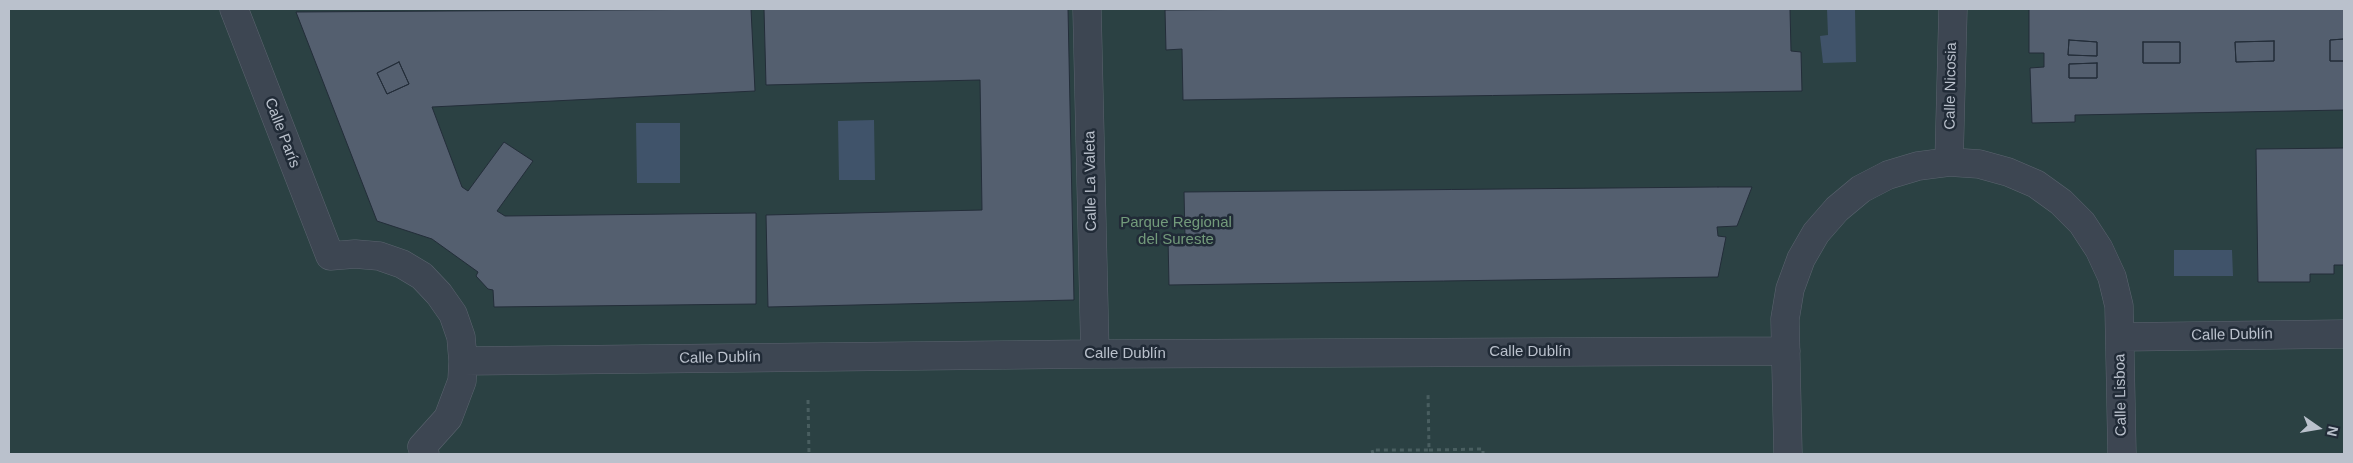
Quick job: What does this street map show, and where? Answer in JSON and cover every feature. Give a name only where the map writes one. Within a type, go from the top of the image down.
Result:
[{"type":"street","name":"Calle París","points":[[234,9],[330,256],[354,254],[379,256],[402,264],[422,276],[439,294],[453,314],[461,337],[463,362]]},
{"type":"street","name":"Calle La Valeta","points":[[1087,9],[1095,354]]},
{"type":"street","name":"Calle Nicosia","points":[[1949,162],[1953,9]]},
{"type":"street","name":"Calle Lisboa","points":[[1788,454],[1785,319],[1790,289],[1801,259],[1816,233],[1837,209],[1861,190],[1888,175],[1918,166],[1949,162],[1979,164],[2008,172],[2036,184],[2061,202],[2082,224],[2099,249],[2112,277],[2119,306],[2122,454]]},
{"type":"street","name":"Calle Dublín","points":[[2120,337],[2344,334]]},
{"type":"street","name":"Calle Dublín","points":[[463,362],[1095,354],[1786,350]]},
{"type":"street","points":[[423,451],[452,409],[462,381],[463,362]]},
{"type":"path","points":[[1428,393],[1429,450]]},
{"type":"path","points":[[808,400],[809,454]]},
{"type":"path","points":[[1372,454],[1372,450],[1483,449],[1483,454]]},
{"type":"green space","name":"Parque Regional del Sureste","points":[[9,9],[2344,9],[2344,454],[9,454]]},
{"type":"water","points":[[1827,9],[1855,9],[1856,62],[1823,63],[1820,36],[1828,35]]},
{"type":"water","points":[[874,120],[875,180],[839,180],[838,121]]},
{"type":"water","points":[[636,123],[680,123],[680,183],[637,183]]},
{"type":"water","points":[[2174,250],[2232,250],[2233,276],[2174,276]]},
{"type":"building","points":[[751,9],[755,91],[432,107],[462,187],[468,191],[504,142],[533,161],[497,211],[505,216],[756,213],[756,304],[494,307],[493,290],[488,289],[476,276],[478,272],[432,239],[377,221],[296,12]],"holes":[[[399,62],[409,84],[387,94],[377,73]]]},
{"type":"building","points":[[764,9],[1068,9],[1074,300],[768,307],[766,215],[982,210],[980,80],[766,85]]},
{"type":"building","points":[[1790,9],[1791,51],[1801,52],[1802,91],[1183,100],[1182,49],[1166,50],[1165,10]]},
{"type":"building","points":[[2029,9],[2344,9],[2344,39],[2330,40],[2330,61],[2344,61],[2344,110],[2075,115],[2075,122],[2032,123],[2030,68],[2044,67],[2044,53],[2029,53]],"holes":[[[2069,40],[2097,42],[2097,56],[2068,55]],[[2274,41],[2274,61],[2236,62],[2235,42]],[[2143,42],[2180,42],[2180,63],[2143,63]],[[2097,63],[2097,78],[2069,78],[2069,64]]]},
{"type":"building","points":[[2344,39],[2344,61],[2330,61],[2330,40]]},
{"type":"building","points":[[2069,40],[2097,42],[2097,56],[2068,55]]},
{"type":"building","points":[[2274,41],[2274,61],[2236,62],[2235,42]]},
{"type":"building","points":[[2143,42],[2180,42],[2180,63],[2143,63]]},
{"type":"building","points":[[399,62],[409,84],[387,94],[377,73]]},
{"type":"building","points":[[2097,63],[2097,78],[2069,78],[2069,64]]},
{"type":"building","points":[[2344,148],[2344,265],[2334,265],[2334,274],[2310,274],[2310,282],[2258,282],[2256,149]]},
{"type":"building","points":[[1752,187],[1737,226],[1717,227],[1718,236],[1726,237],[1718,277],[1169,285],[1168,238],[1185,237],[1184,192]]}]
